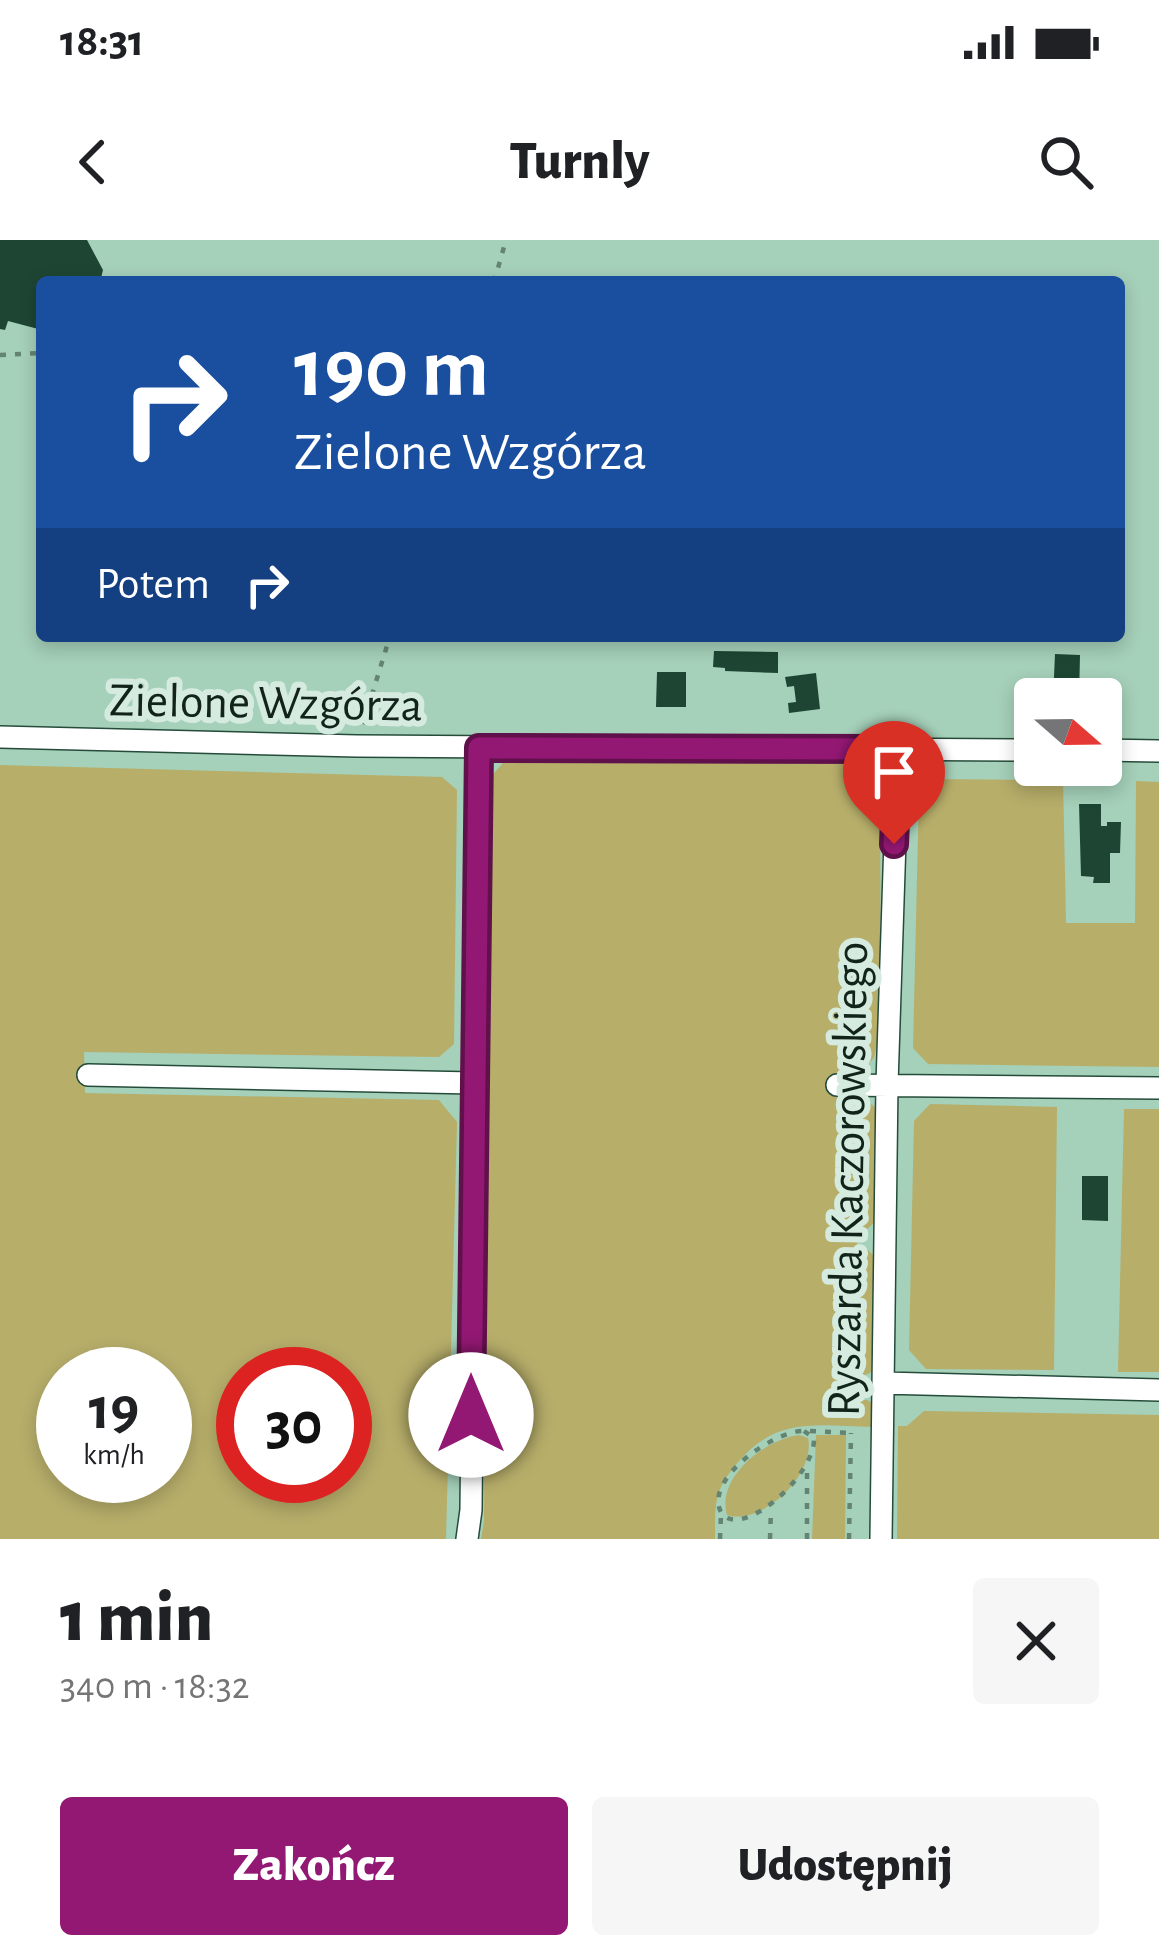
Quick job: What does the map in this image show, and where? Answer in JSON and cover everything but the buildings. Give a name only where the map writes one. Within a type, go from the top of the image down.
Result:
[{"type":"street","name":"Zielone Wzgórza","points":[[0,737],[479,748],[1014,750]]},
{"type":"street","points":[[467,1539],[479,748]]},
{"type":"street","name":"Ryszarda Kaczorowskiego","points":[[880,1539],[898,749]]},
{"type":"street","points":[[1122,750],[1159,751]]},
{"type":"street","points":[[88,1075],[473,1083]]},
{"type":"street","points":[[837,1085],[1159,1088]]},
{"type":"street","points":[[884,1383],[1159,1390]]},
{"type":"path","points":[[496,276],[506,240]]},
{"type":"path","points":[[0,356],[36,353]]},
{"type":"path","points":[[356,746],[388,642]]},
{"type":"path","points":[[804,1431],[814,1443],[807,1470],[806,1539]]},
{"type":"path","points":[[720,1539],[722,1494],[747,1456],[773,1437],[804,1431],[851,1433],[850,1539]]},
{"type":"path","points":[[721,1512],[727,1520],[739,1522],[770,1509],[807,1470]]},
{"type":"path","points":[[770,1509],[770,1539]]},
{"type":"shaded area","points":[[508,757],[861,758],[875,767],[880,781],[881,1028],[874,1058],[860,1072],[834,1074],[833,1095],[865,1098],[878,1110],[874,1223],[867,1229],[857,1228],[857,1248],[875,1257],[874,1371],[856,1379],[856,1400],[874,1404],[873,1427],[800,1427],[755,1446],[721,1488],[715,1539],[481,1539],[488,780]]},
{"type":"shaded area","points":[[0,765],[442,777],[457,790],[454,1044],[439,1057],[84,1052],[85,1093],[439,1100],[457,1122],[446,1539],[0,1539]]},
{"type":"shaded area","points":[[932,779],[1014,780],[1014,786],[1063,786],[1066,923],[1135,923],[1136,781],[1159,782],[1159,1067],[928,1064],[913,1048],[919,792]]},
{"type":"shaded area","points":[[930,1104],[1057,1107],[1054,1370],[926,1369],[909,1350],[914,1121]]},
{"type":"shaded area","points":[[1124,1109],[1159,1109],[1159,1372],[1118,1372]]},
{"type":"shaded area","points":[[924,1411],[1159,1415],[1159,1539],[897,1539],[898,1426],[907,1426]]},
{"type":"shaded area","points":[[799,1435],[808,1438],[808,1452],[804,1467],[784,1494],[756,1513],[727,1515],[729,1487],[746,1462],[772,1444]]},
{"type":"shaded area","points":[[816,1435],[846,1435],[845,1539],[812,1539]]},
{"type":"route","points":[[471,1415],[479,748],[898,749],[894,844]]}]
